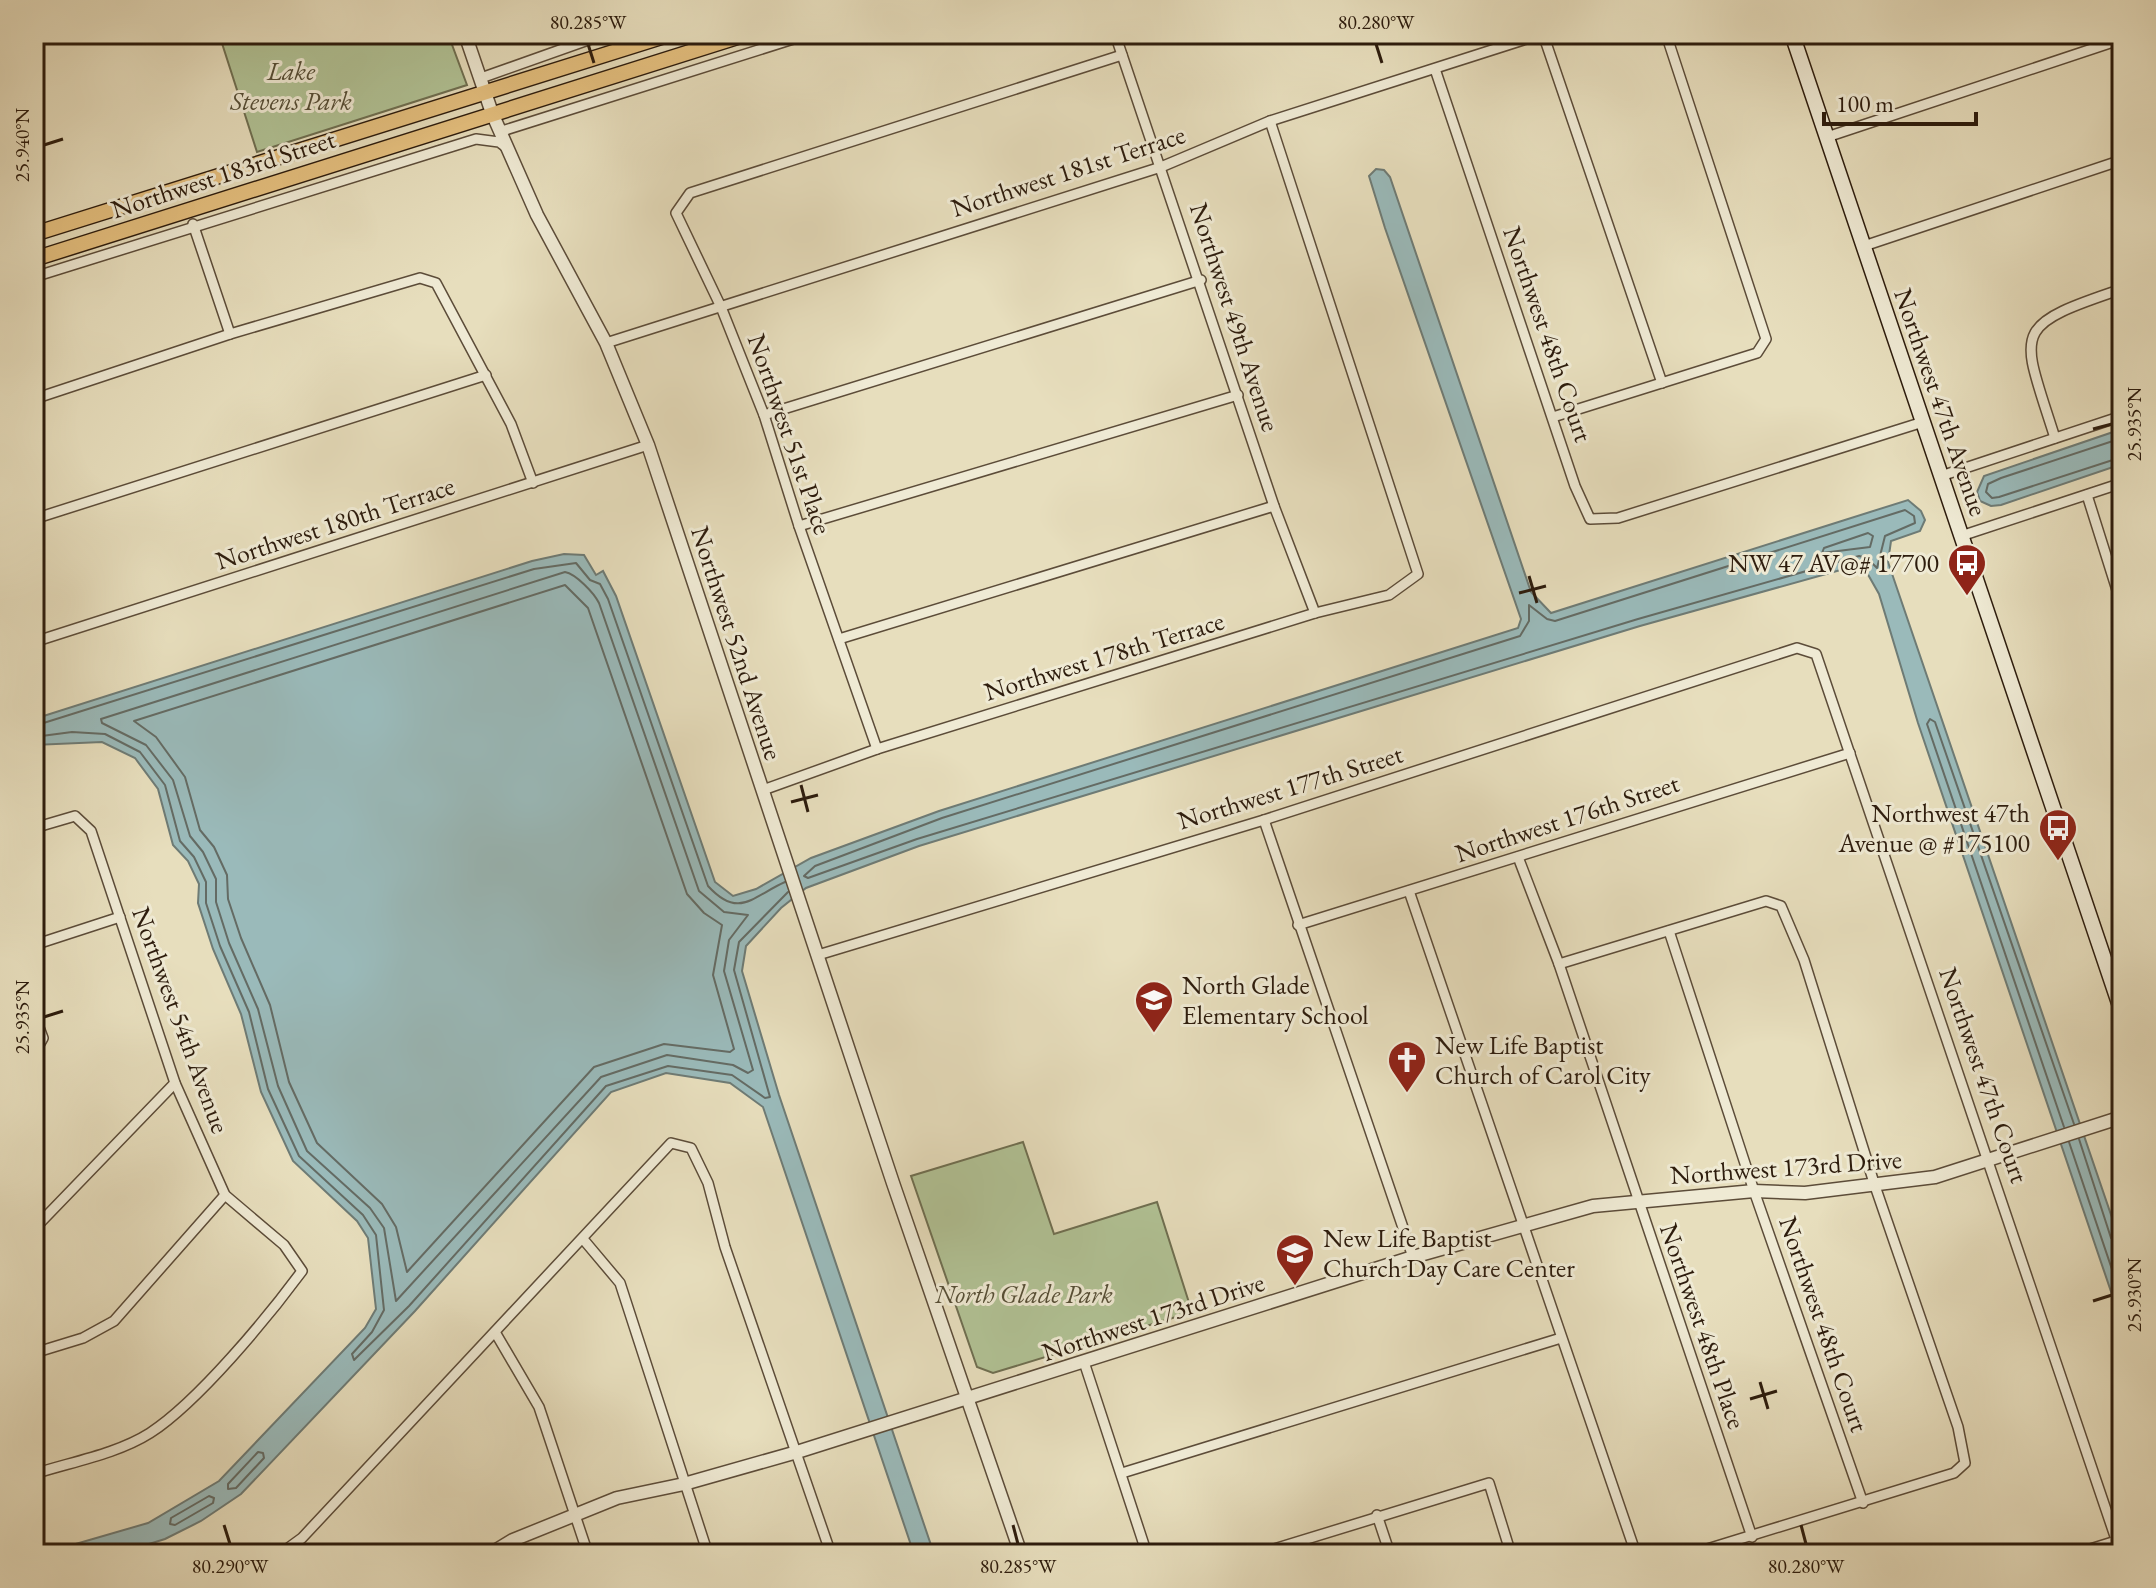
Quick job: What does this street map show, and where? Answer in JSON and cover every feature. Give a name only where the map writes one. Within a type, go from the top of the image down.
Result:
[{"type":"main road","name":"Northwest 183rd Street","points":[[34,234],[483,85],[671,34]]},
{"type":"main road","name":"Northwest 47th Avenue","points":[[1792,34],[2122,1012]]},
{"type":"main road","name":"Northwest 183rd Street","points":[[34,259],[745,35]]},
{"type":"street","name":"Northwest 52nd Avenue","points":[[465,34],[492,113],[537,215],[606,343],[648,445],[1021,1554]]},
{"type":"street","points":[[483,85],[605,34]]},
{"type":"street","points":[[502,131],[809,34]]},
{"type":"street","name":"Northwest 49th Avenue","points":[[1115,34],[1201,280],[1274,506],[1315,613]]},
{"type":"street","points":[[1542,34],[1662,383]]},
{"type":"street","name":"Northwest 181st Terrace","points":[[606,343],[1161,167],[1270,121],[1542,34]]},
{"type":"street","points":[[1553,417],[1757,353],[1766,339],[1666,34]]},
{"type":"street","points":[[1827,137],[2122,39]]},
{"type":"street","name":"Northwest 51st Place","points":[[877,749],[799,526],[764,415],[721,307],[676,213],[690,193],[1122,55]]},
{"type":"street","name":"Northwest 48th Court","points":[[1435,69],[1590,519],[1618,518],[1923,422]]},
{"type":"street","name":"Northwest 178th Terrace","points":[[763,790],[877,749],[1315,613],[1389,595],[1418,574],[1270,121]]},
{"type":"street","points":[[34,277],[476,139],[499,142],[510,149]]},
{"type":"street","points":[[1864,246],[2122,160]]},
{"type":"street","points":[[188,210],[230,334]]},
{"type":"street","points":[[34,399],[230,334],[420,278],[436,283],[511,424],[533,483]]},
{"type":"street","points":[[764,415],[1201,280]]},
{"type":"street","points":[[2055,438],[2031,362],[2033,333],[2045,318],[2122,289]]},
{"type":"street","points":[[34,519],[486,375]]},
{"type":"street","points":[[799,526],[1238,395]]},
{"type":"street","points":[[1941,476],[2122,416]]},
{"type":"street","name":"Northwest 180th Terrace","points":[[35,639],[648,445]]},
{"type":"street","points":[[1961,536],[2122,483]]},
{"type":"street","points":[[2087,495],[2122,604]]},
{"type":"street","points":[[839,639],[1274,506]]},
{"type":"street","name":"Northwest 47th Court","points":[[1773,656],[1797,648],[1816,654],[1990,1159],[2121,1554]]},
{"type":"street","name":"Northwest 177th Street","points":[[818,955],[1264,820],[1773,656]]},
{"type":"street","name":"Northwest 176th Street","points":[[1298,925],[1850,753]]},
{"type":"street","name":"Northwest 54th Avenue","points":[[34,828],[75,816],[91,831],[175,1083],[225,1195],[284,1245],[302,1271],[177,1413],[147,1435],[34,1474]]},
{"type":"street","points":[[1264,820],[1413,1257]]},
{"type":"street","name":"Northwest 48th Place","points":[[1518,857],[1559,964],[1752,1537]]},
{"type":"street","points":[[1409,891],[1636,1554]]},
{"type":"street","points":[[1559,964],[1766,901],[1781,906],[1804,960],[1875,1186],[1958,1427],[1965,1463],[1954,1473],[1691,1554]]},
{"type":"street","points":[[34,945],[120,917]]},
{"type":"street","name":"Northwest 48th Court","points":[[1669,931],[1754,1191],[1863,1503]]},
{"type":"street","points":[[34,1014],[43,1038],[34,1054]]},
{"type":"street","points":[[34,1229],[175,1083]]},
{"type":"street","name":"Northwest 173rd Drive","points":[[490,1554],[513,1540],[617,1498],[684,1484],[797,1452],[1521,1225],[1593,1206],[1754,1191],[1805,1193],[1935,1177],[2122,1117]]},
{"type":"street","points":[[280,1554],[302,1538],[671,1143],[691,1148],[708,1183],[725,1247],[831,1554]]},
{"type":"street","points":[[34,1353],[83,1338],[114,1321],[225,1195]]},
{"type":"street","points":[[583,1239],[620,1283],[708,1554]]},
{"type":"street","points":[[495,1332],[539,1407],[588,1554]]},
{"type":"street","points":[[1122,1473],[1561,1338]]},
{"type":"street","points":[[1084,1362],[1147,1554]]},
{"type":"street","points":[[1264,1553],[1377,1515],[1489,1483],[1511,1554]]},
{"type":"street","points":[[1377,1515],[1390,1554]]},
{"type":"street","points":[[2074,1554],[2116,1541]]},
{"type":"green space","name":"Lake Stevens Park","points":[[219,34],[448,34],[467,85],[257,152]]},
{"type":"green space","name":"North Glade Park","points":[[1023,1142],[1054,1234],[1157,1202],[1192,1312],[993,1373],[977,1367],[911,1176]]},
{"type":"water","points":[[1376,169],[1384,170],[1390,177],[1531,592],[1551,613],[1908,500],[1921,511],[1925,520],[1920,531],[1891,541],[1888,562],[2122,1247],[2122,1324],[1918,723],[1879,594],[1862,564],[1640,626],[919,846],[806,888],[781,908],[746,946],[742,971],[779,1095],[934,1554],[914,1554],[763,1107],[730,1083],[666,1073],[611,1092],[415,1311],[241,1494],[201,1521],[165,1539],[117,1554],[41,1554],[148,1523],[219,1481],[365,1328],[376,1309],[368,1238],[357,1221],[293,1161],[261,1092],[241,1014],[213,949],[198,903],[199,884],[188,861],[173,845],[158,789],[135,758],[102,742],[34,745],[34,719],[532,561],[564,554],[584,555],[596,575],[603,571],[616,596],[715,882],[733,896],[756,889],[811,858],[939,811],[1518,628],[1521,619],[1385,228],[1369,176]]},
{"type":"water","points":[[2122,429],[2122,464],[2001,505],[1991,506],[1980,501],[1977,492],[1984,476]]},
{"type":"place","name":"NW 47 AV@# 17700","points":[[1967,597]]},
{"type":"place","name":"Northwest 47th Avenue @ #175100","points":[[2058,862]]},
{"type":"place","name":"North Glade Elementary School","points":[[1154,1034]]},
{"type":"place","name":"New Life Baptist Church of Carol City","points":[[1407,1094]]},
{"type":"place","name":"New Life Baptist Church Day Care Center","points":[[1295,1287]]}]
